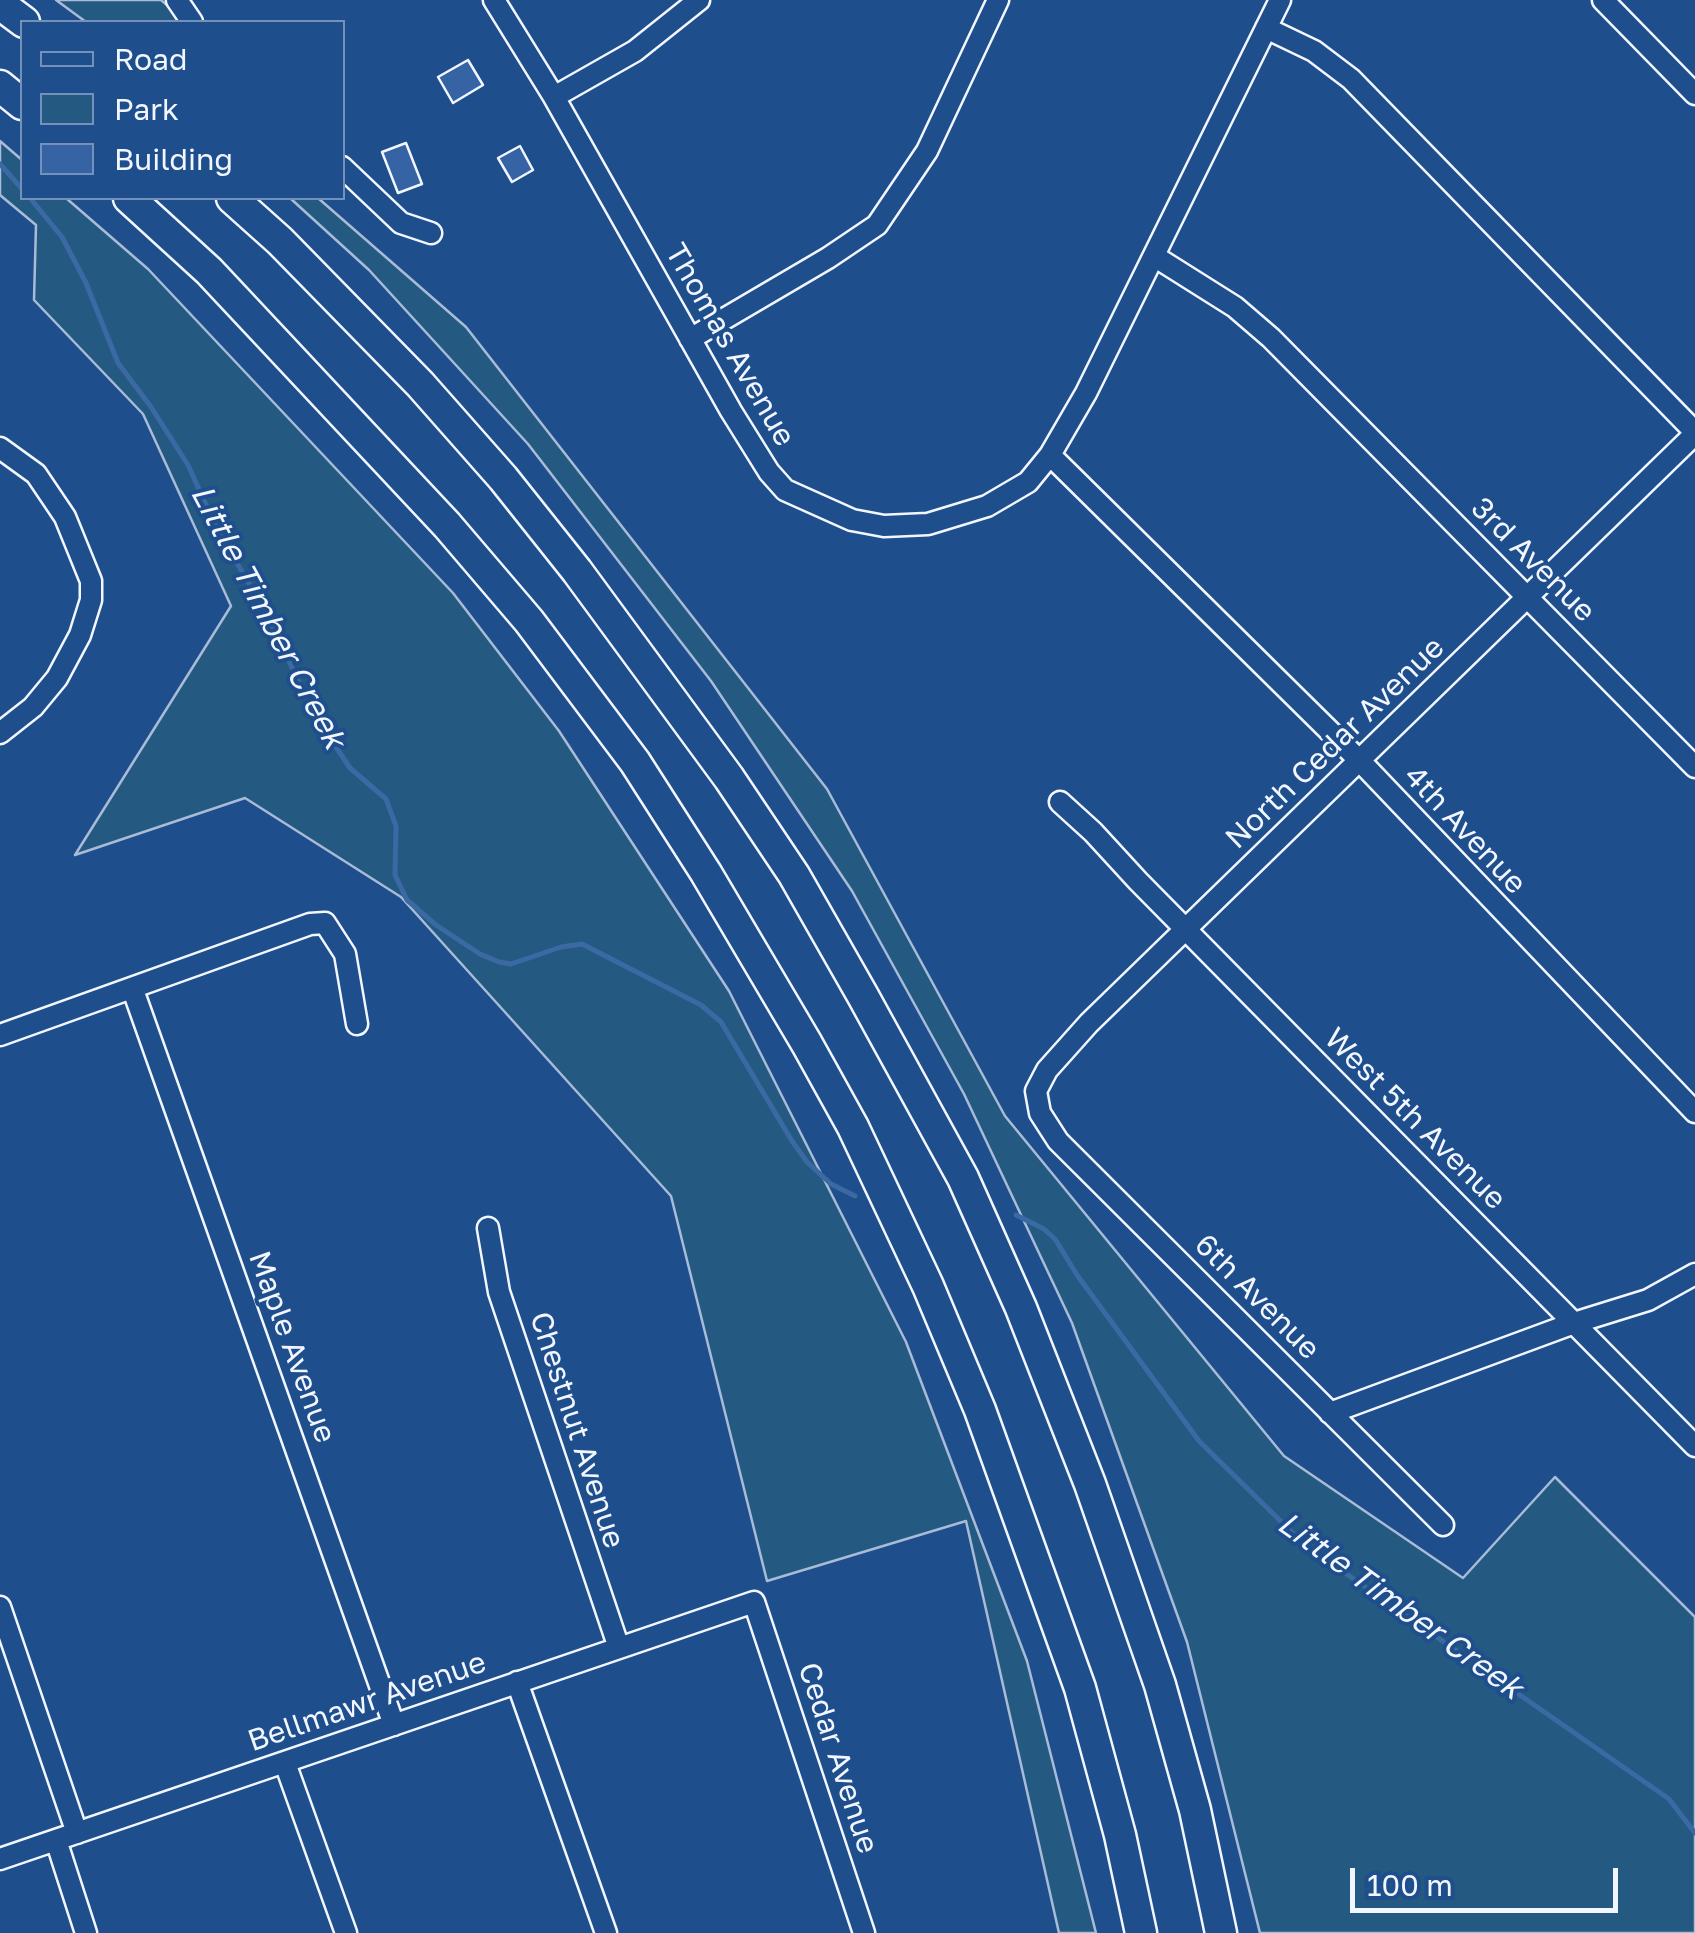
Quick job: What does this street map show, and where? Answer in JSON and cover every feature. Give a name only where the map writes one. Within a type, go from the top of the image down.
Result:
[{"type":"highway","points":[[0,4],[21,20]]},
{"type":"highway","points":[[0,86],[20,102]]},
{"type":"highway","points":[[131,200],[222,285],[447,525],[528,621],[635,762],[797,1026],[853,1127],[928,1286],[980,1410],[1080,1688],[1120,1835],[1141,1933]]},
{"type":"highway","points":[[234,200],[280,241],[420,384],[540,524],[729,778],[794,876],[853,979],[963,1178],[1021,1308],[1090,1484],[1160,1685],[1195,1810],[1220,1933]]},
{"type":"street","name":"Thomas Avenue","points":[[494,0],[770,472],[785,490],[852,520],[884,526],[928,524],[986,506],[1028,482],[1050,455],[1086,393],[1280,0]]},
{"type":"street","points":[[554,97],[635,51],[700,0]]},
{"type":"street","points":[[690,339],[828,258],[876,225],[927,152],[998,0]]},
{"type":"street","points":[[1603,0],[1695,94]]},
{"type":"street","points":[[1266,28],[1314,51],[1351,79],[1695,433]]},
{"type":"street","points":[[345,170],[401,223],[431,233]]},
{"type":"street","name":"3rd Avenue","points":[[1154,256],[1235,307],[1328,394],[1695,768]]},
{"type":"street","name":"North Cedar Avenue","points":[[1038,1105],[1036,1091],[1047,1070],[1089,1023],[1695,433]]},
{"type":"street","points":[[0,448],[36,474],[65,517],[91,581],[91,600],[80,635],[57,678],[33,707],[0,733]]},
{"type":"street","name":"4th Avenue","points":[[1050,455],[1360,761],[1695,1112]]},
{"type":"street","name":"West 5th Avenue","points":[[1060,802],[1695,1446]]},
{"type":"street","points":[[0,1035],[310,924],[325,923],[345,954],[358,1024]]},
{"type":"street","name":"Maple Avenue","points":[[133,990],[394,1725]]},
{"type":"street","name":"6th Avenue","points":[[1038,1105],[1058,1141],[1442,1525]]},
{"type":"street","name":"Chestnut Avenue","points":[[488,1228],[500,1292],[618,1648]]},
{"type":"street","points":[[1330,1413],[1574,1323],[1648,1300],[1695,1274]]},
{"type":"street","name":"Bellmawr Avenue","points":[[0,1859],[754,1602]]},
{"type":"street","name":"Cedar Avenue","points":[[754,1602],[864,1933]]},
{"type":"street","points":[[0,1607],[77,1833]]},
{"type":"street","points":[[517,1682],[606,1933]]},
{"type":"street","points":[[286,1762],[346,1933]]},
{"type":"street","points":[[56,1840],[86,1933]]},
{"type":"green space","points":[[56,0],[161,0],[185,20],[83,20]]},
{"type":"green space","points":[[0,141],[20,158],[20,200],[68,200],[148,269],[453,593],[559,731],[729,991],[906,1342],[1027,1661],[1096,1933],[1059,1933],[966,1521],[767,1581],[671,1196],[401,897],[245,798],[75,855],[231,606],[143,414],[34,300],[36,225],[0,195]]},
{"type":"green space","points":[[292,200],[320,200],[466,327],[827,789],[1005,1116],[1284,1456],[1463,1578],[1555,1477],[1695,1617],[1695,1933],[1260,1933],[1187,1642],[1072,1323],[964,1094],[852,891],[711,681],[528,444],[369,270]]},
{"type":"building","points":[[468,60],[483,85],[453,103],[438,77]]},
{"type":"building","points":[[406,143],[422,184],[398,193],[382,152]]},
{"type":"building","points":[[520,146],[533,170],[512,182],[498,158]]},
{"type":"waterway","name":"Little Timber Creek","points":[[0,164],[20,187]]},
{"type":"waterway","name":"Little Timber Creek","points":[[32,200],[62,237],[86,283],[118,363],[188,465],[217,529],[261,604],[316,717],[350,768],[386,799],[396,826],[395,875],[407,900],[436,925],[499,962],[511,964],[582,944],[701,1005],[721,1022],[807,1162],[831,1184],[855,1196]]},
{"type":"waterway","name":"Little Timber Creek","points":[[1016,1215],[1055,1239],[1199,1441],[1305,1545],[1669,1799],[1695,1833]]}]
